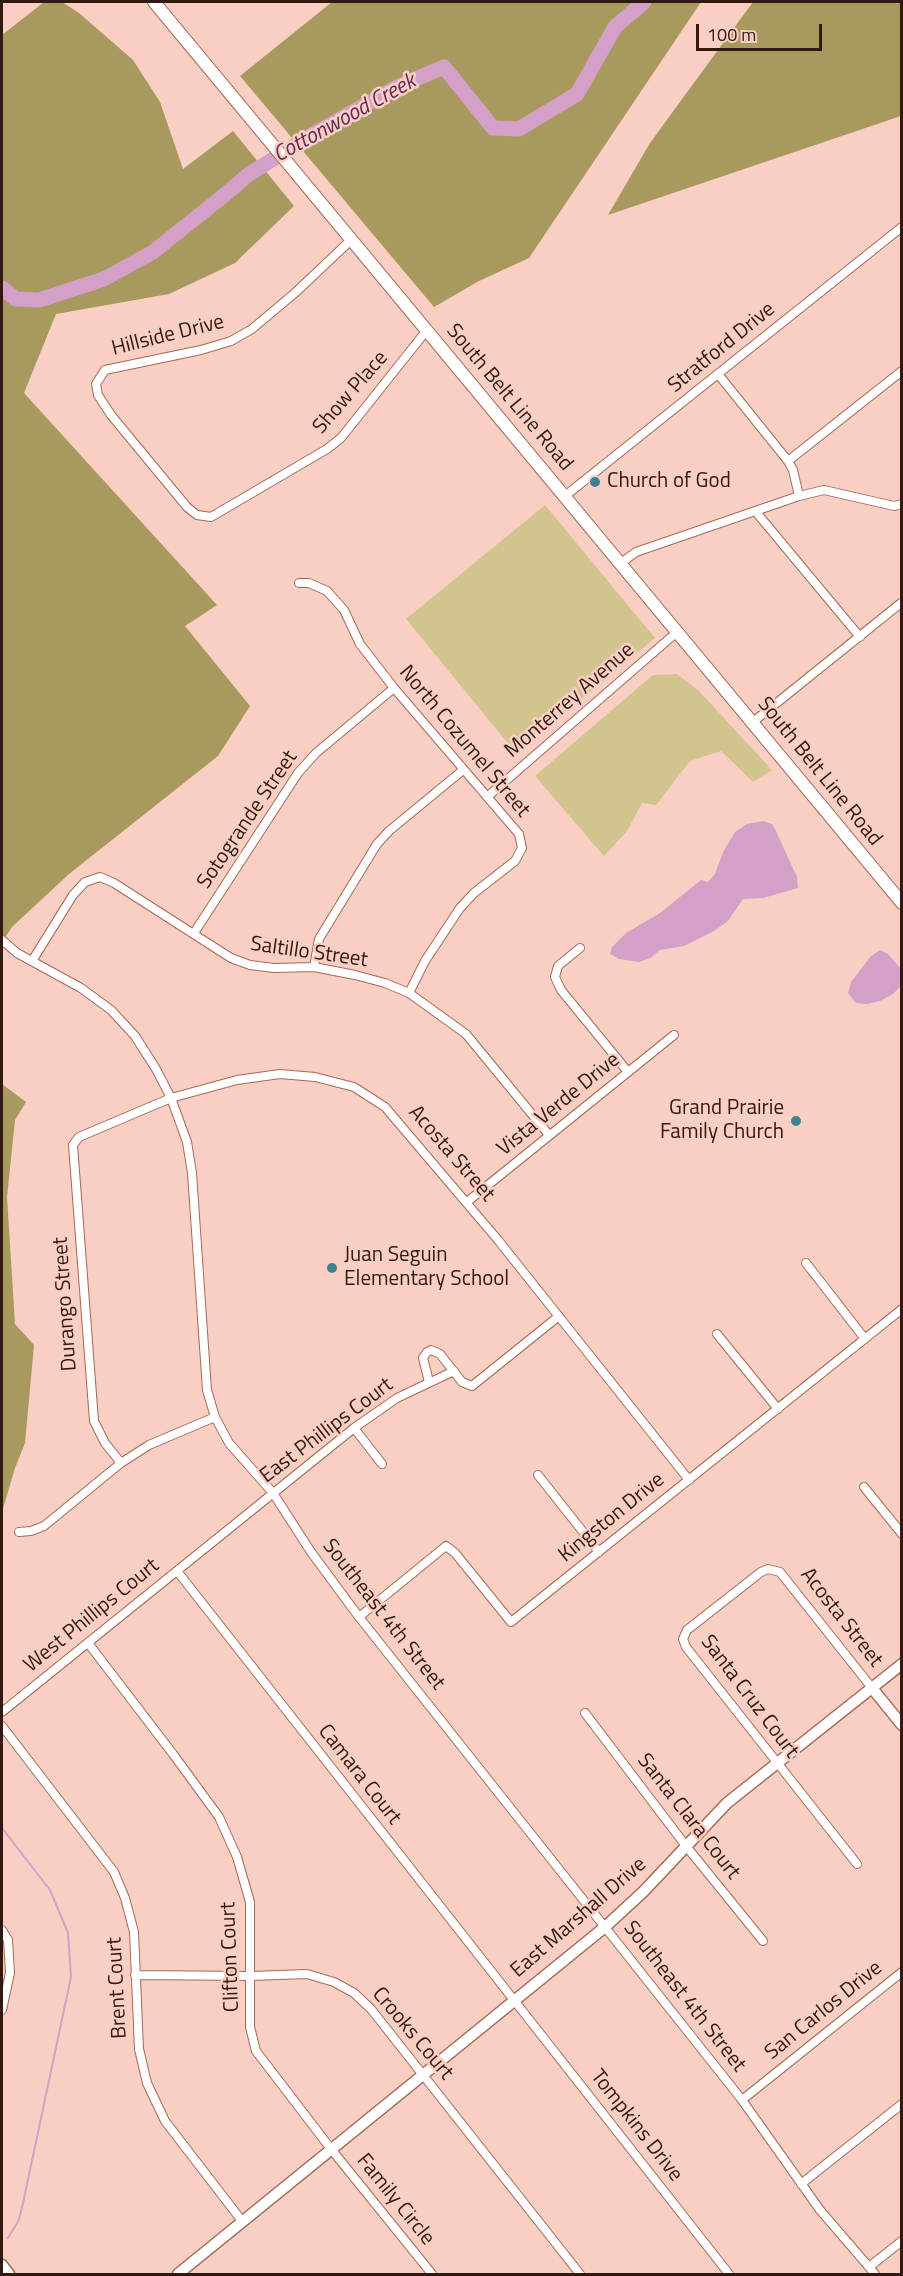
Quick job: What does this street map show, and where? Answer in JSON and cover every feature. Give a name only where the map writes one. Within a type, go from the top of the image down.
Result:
[{"type":"main road","name":"South Belt Line Road","points":[[154,2],[902,903]]},
{"type":"main road","name":"East Marshall Drive","points":[[178,2274],[605,1927],[643,1892],[727,1803],[902,1664]]},
{"type":"main road","name":"Acosta Street","points":[[872,1688],[902,1725]]},
{"type":"main road","points":[[2,2265],[9,2274]]},
{"type":"street","name":"Stratford Drive","points":[[565,496],[902,227]]},
{"type":"street","name":"Hillside Drive","points":[[197,515],[187,507],[111,415],[98,395],[96,384],[105,370],[201,351],[231,341],[252,329],[296,292],[352,239]]},
{"type":"street","name":"Show Place","points":[[197,515],[211,517],[334,443],[427,330]]},
{"type":"street","points":[[788,461],[902,371]]},
{"type":"street","points":[[718,374],[788,461],[793,470],[799,496]]},
{"type":"street","points":[[621,563],[636,552],[799,496],[824,490],[894,506],[902,504]]},
{"type":"street","points":[[756,512],[860,637]]},
{"type":"street","name":"North Cozumel Street","points":[[299,583],[309,583],[327,591],[344,610],[360,644],[394,688],[519,834],[522,848],[515,861],[474,893],[460,908],[425,962],[409,993]]},
{"type":"street","points":[[753,722],[901,603]]},
{"type":"street","name":"Monterrey Avenue","points":[[487,797],[677,632]]},
{"type":"street","name":"Sotogrande Street","points":[[194,933],[298,773],[316,753],[394,688]]},
{"type":"street","points":[[314,967],[319,939],[377,844],[389,831],[463,770]]},
{"type":"street","name":"Saltillo Street","points":[[32,961],[73,895],[85,882],[100,877],[114,883],[231,958],[250,965],[274,968],[314,967],[365,978],[409,993],[466,1034],[549,1135]]},
{"type":"street","name":"Southeast 4th Street","points":[[2,940],[17,953],[81,988],[111,1010],[135,1036],[171,1098],[187,1142],[192,1173],[207,1390],[215,1417],[229,1443],[273,1493],[311,1552],[359,1617],[742,2100],[820,2210],[875,2274]]},
{"type":"street","points":[[580,948],[558,966],[555,977],[561,990],[628,1072]]},
{"type":"street","name":"Vista Verde Drive","points":[[467,1202],[674,1035]]},
{"type":"street","name":"Acosta Street","points":[[78,1137],[171,1098],[237,1080],[280,1074],[315,1077],[354,1087],[385,1107],[467,1202],[689,1480]]},
{"type":"street","name":"Durango Street","points":[[78,1137],[73,1145],[94,1421],[105,1443],[121,1463]]},
{"type":"street","points":[[806,1263],[865,1339]]},
{"type":"street","name":"Kingston Drive","points":[[359,1617],[446,1546],[455,1553],[511,1622],[902,1309]]},
{"type":"street","points":[[429,1382],[423,1358],[431,1350],[440,1354],[462,1382],[472,1386],[558,1316]]},
{"type":"street","points":[[717,1334],[778,1409]]},
{"type":"street","name":"East Phillips Court","points":[[177,1571],[354,1428],[397,1398],[454,1371]]},
{"type":"street","points":[[19,1533],[31,1532],[44,1526],[121,1463],[149,1445],[215,1417]]},
{"type":"street","points":[[354,1428],[382,1464]]},
{"type":"street","points":[[538,1475],[599,1552]]},
{"type":"street","points":[[864,1487],[902,1534]]},
{"type":"street","name":"Acosta Street","points":[[768,1569],[780,1572],[872,1688]]},
{"type":"street","name":"Santa Cruz Court","points":[[768,1569],[761,1572],[687,1630],[683,1639],[686,1647],[857,1864]]},
{"type":"street","name":"West Phillips Court","points":[[2,1712],[177,1571]]},
{"type":"street","name":"Camara Court","points":[[177,1571],[514,2001]]},
{"type":"street","name":"Clifton Court","points":[[87,1643],[219,1817],[237,1857],[250,1902],[250,2027],[256,2051],[331,2149]]},
{"type":"street","name":"Santa Clara Court","points":[[585,1713],[686,1846],[763,1941]]},
{"type":"street","name":"Brent Court","points":[[2,1726],[114,1872],[135,1932],[139,2049],[147,2083],[165,2121],[242,2222]]},
{"type":"street","points":[[2,1930],[8,1940],[10,1973],[2,2010]]},
{"type":"street","name":"San Carlos Drive","points":[[742,2100],[902,1972]]},
{"type":"street","name":"Crooks Court","points":[[135,1976],[307,1974],[334,1982],[354,1993],[371,2009],[580,2274]]},
{"type":"street","name":"Tompkins Drive","points":[[514,2001],[729,2274]]},
{"type":"street","points":[[801,2184],[902,2104]]},
{"type":"street","name":"Family Circle","points":[[331,2149],[432,2274]]},
{"type":"street","points":[[869,2267],[902,2241]]},
{"type":"shaded area","points":[[44,2],[62,2],[79,13],[133,60],[160,102],[183,169],[233,131],[294,206],[235,263],[169,294],[56,314],[24,393],[217,605],[185,626],[250,706],[218,756],[69,874],[12,927],[2,942],[2,35]]},
{"type":"shaded area","points":[[332,2],[701,2],[529,258],[479,281],[434,307],[240,76]]},
{"type":"shaded area","points":[[753,2],[901,2],[901,116],[608,215],[650,143]]},
{"type":"shaded area","points":[[545,505],[655,638],[516,753],[406,619]]},
{"type":"shaded area","points":[[677,674],[699,691],[772,770],[753,782],[721,751],[690,761],[656,805],[642,803],[627,831],[604,856],[535,776],[653,675]]},
{"type":"shaded area","points":[[763,821],[772,824],[775,829],[797,877],[798,888],[763,898],[743,899],[728,921],[714,931],[684,946],[660,950],[650,958],[639,962],[619,959],[610,954],[612,947],[626,933],[660,913],[701,880],[708,882],[715,874],[723,852],[735,832],[747,824]]},
{"type":"shaded area","points":[[880,950],[888,954],[901,969],[901,986],[893,994],[880,1001],[867,1004],[856,1003],[848,993],[851,982],[871,956]]},
{"type":"shaded area","points":[[2,1084],[26,1102],[15,1120],[7,1197],[15,1324],[34,1345],[25,1443],[2,1512]]},
{"type":"waterway","name":"Cottonwood Creek","points":[[2,288],[16,299],[39,300],[104,279],[153,252],[248,175],[308,137],[397,87],[444,67],[493,128],[519,129],[577,94],[615,27],[644,2]]},
{"type":"waterway","points":[[2,1828],[50,1890],[68,1933],[71,1977],[19,2220],[8,2238]]},
{"type":"place","name":"Church of God","points":[[595,482]]},
{"type":"place","name":"Grand Prairie Family Church","points":[[796,1121]]},
{"type":"place","name":"Juan Seguin Elementary School","points":[[332,1268]]}]
